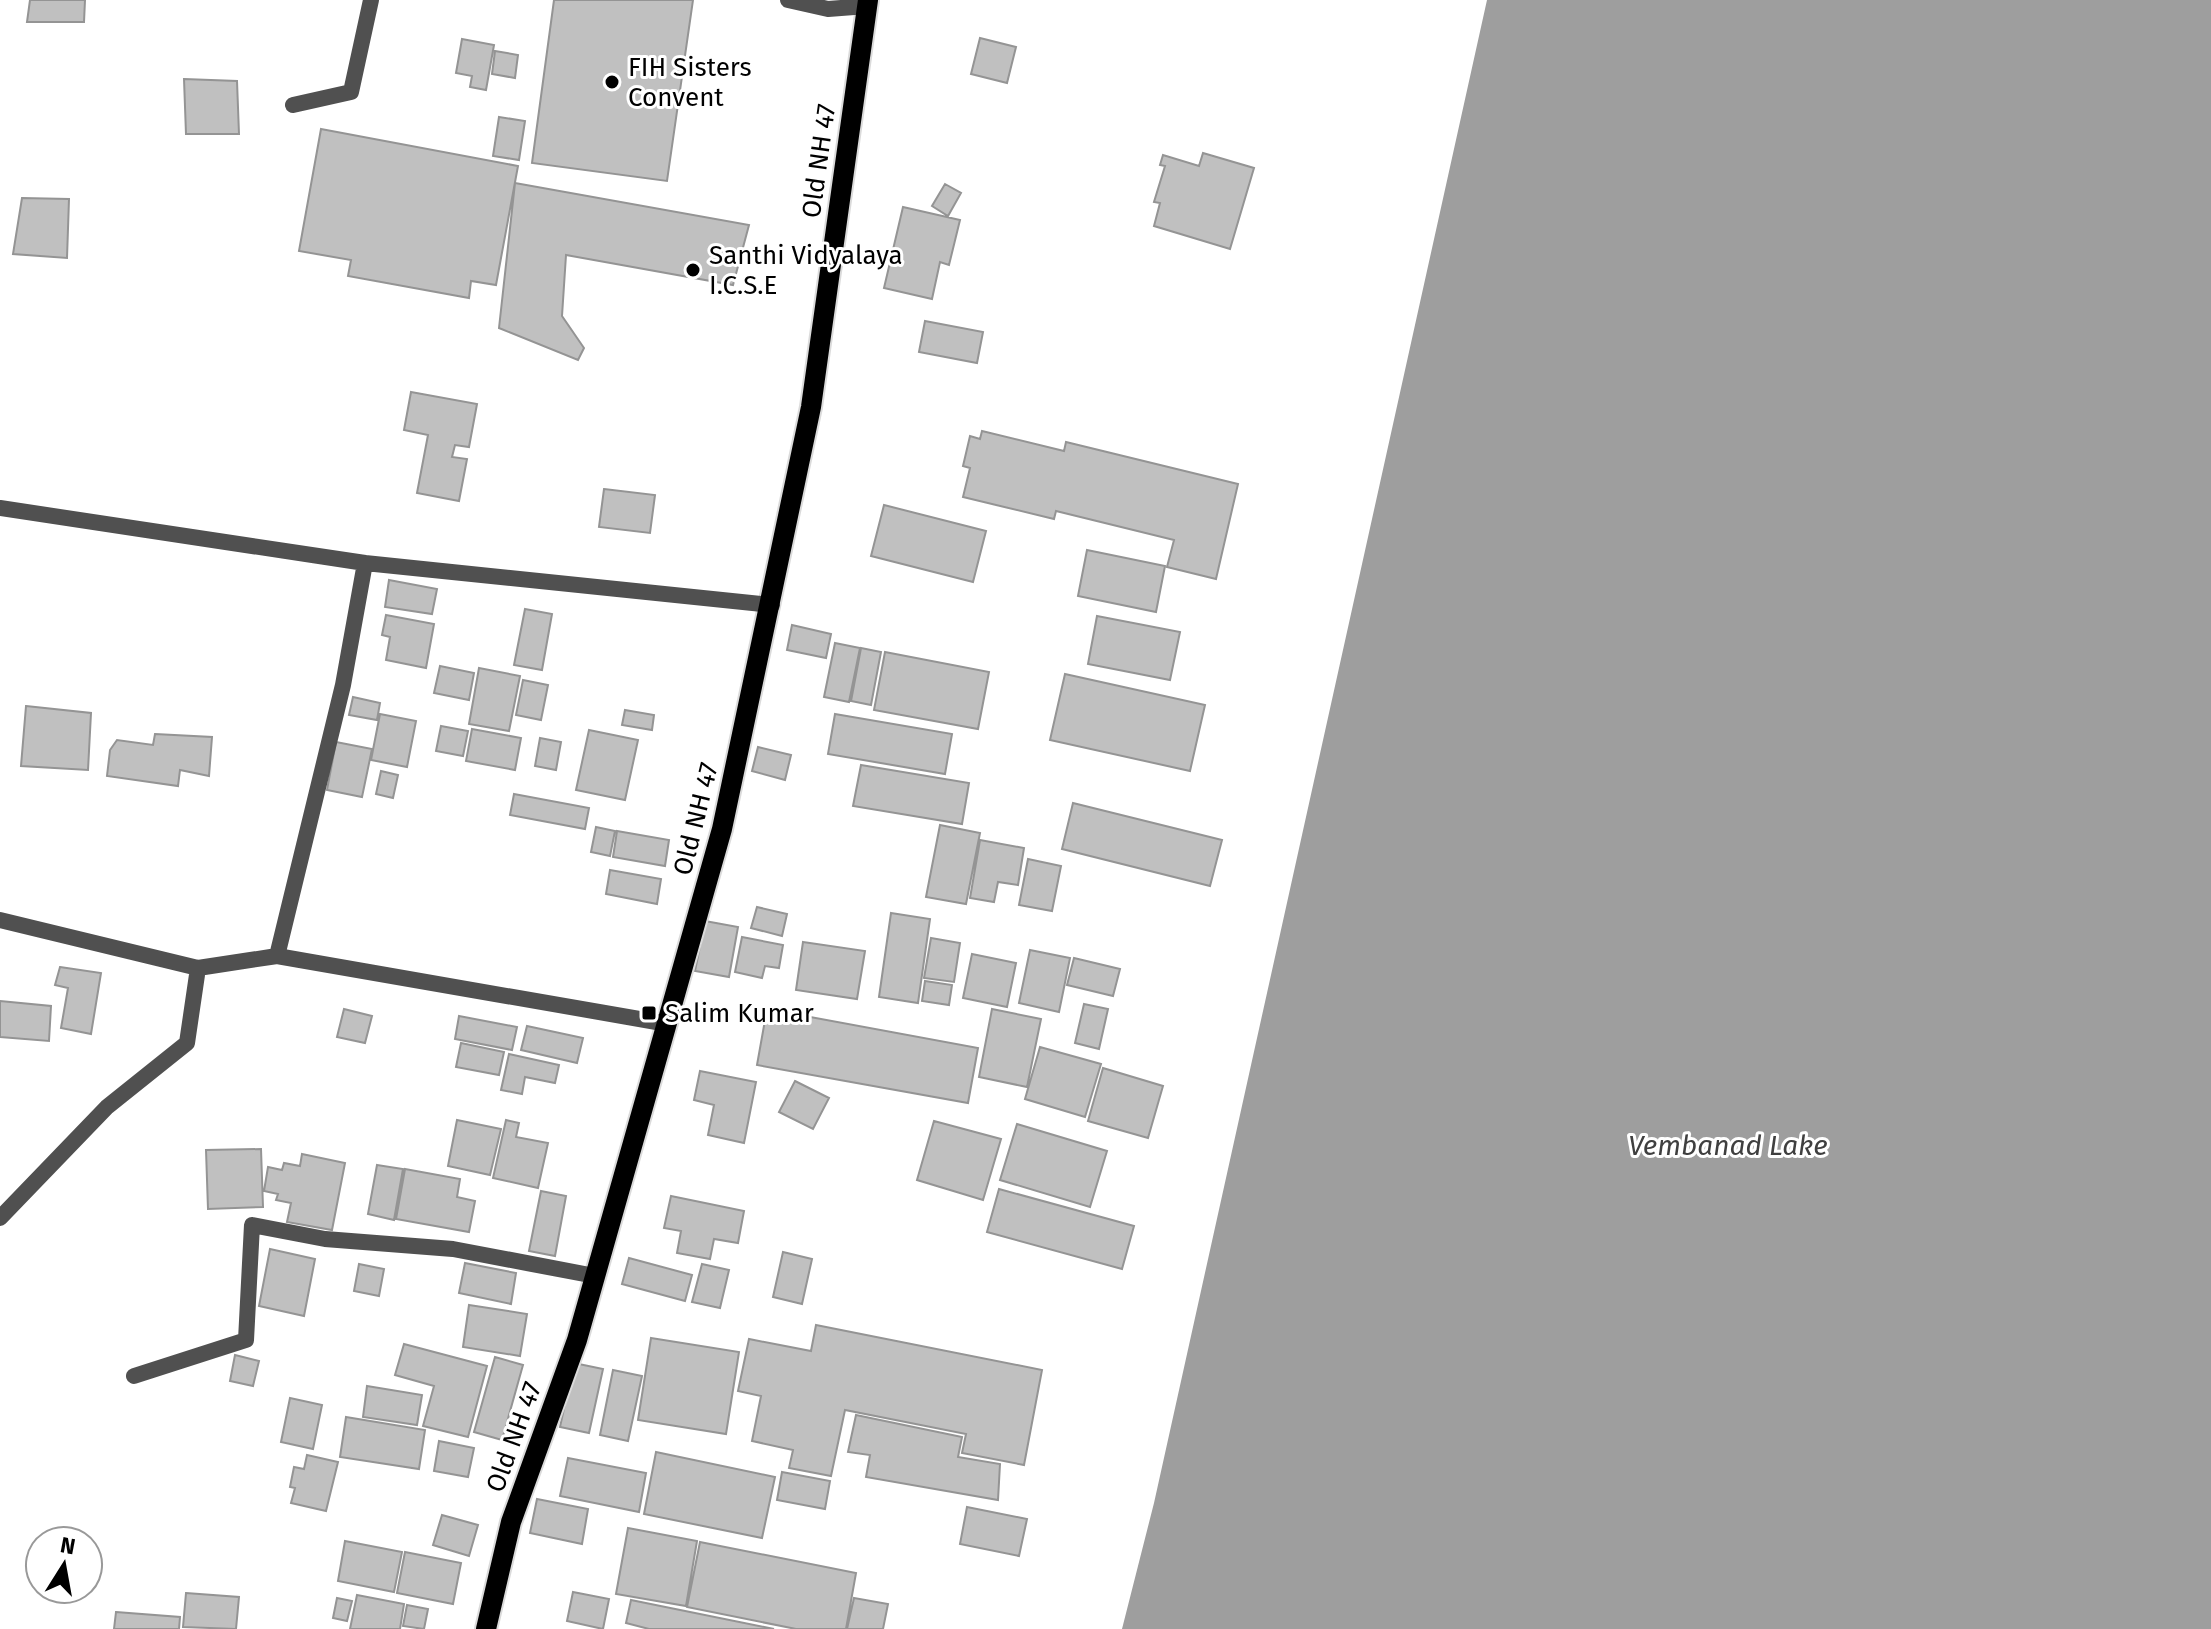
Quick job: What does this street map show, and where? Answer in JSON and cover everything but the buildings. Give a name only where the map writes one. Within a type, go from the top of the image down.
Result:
[{"type":"main road","name":"Old NH 47","points":[[486,1629],[511,1522],[577,1340],[722,829],[772,605],[811,407],[867,3]]},
{"type":"street","points":[[293,105],[351,92],[371,0]]},
{"type":"street","points":[[788,0],[828,9],[867,3]]},
{"type":"street","points":[[0,508],[365,563],[772,605]]},
{"type":"street","points":[[277,956],[343,685],[365,563]]},
{"type":"street","points":[[0,920],[198,968],[277,956],[668,1024]]},
{"type":"street","points":[[0,1218],[107,1107],[187,1043],[198,968]]},
{"type":"street","points":[[134,1376],[246,1340],[252,1225],[325,1239],[453,1249],[595,1276]]},
{"type":"water","name":"Vembanad Lake","points":[[1487,0],[2211,0],[2211,1629],[1122,1629],[1154,1503]]},
{"type":"place","name":"FIH Sisters Convent","points":[[612,82]]},
{"type":"place","name":"Santhi Vidyalaya I.C.S.E","points":[[693,270]]},
{"type":"place","name":"Salim Kumar","points":[[649,1013]]}]
